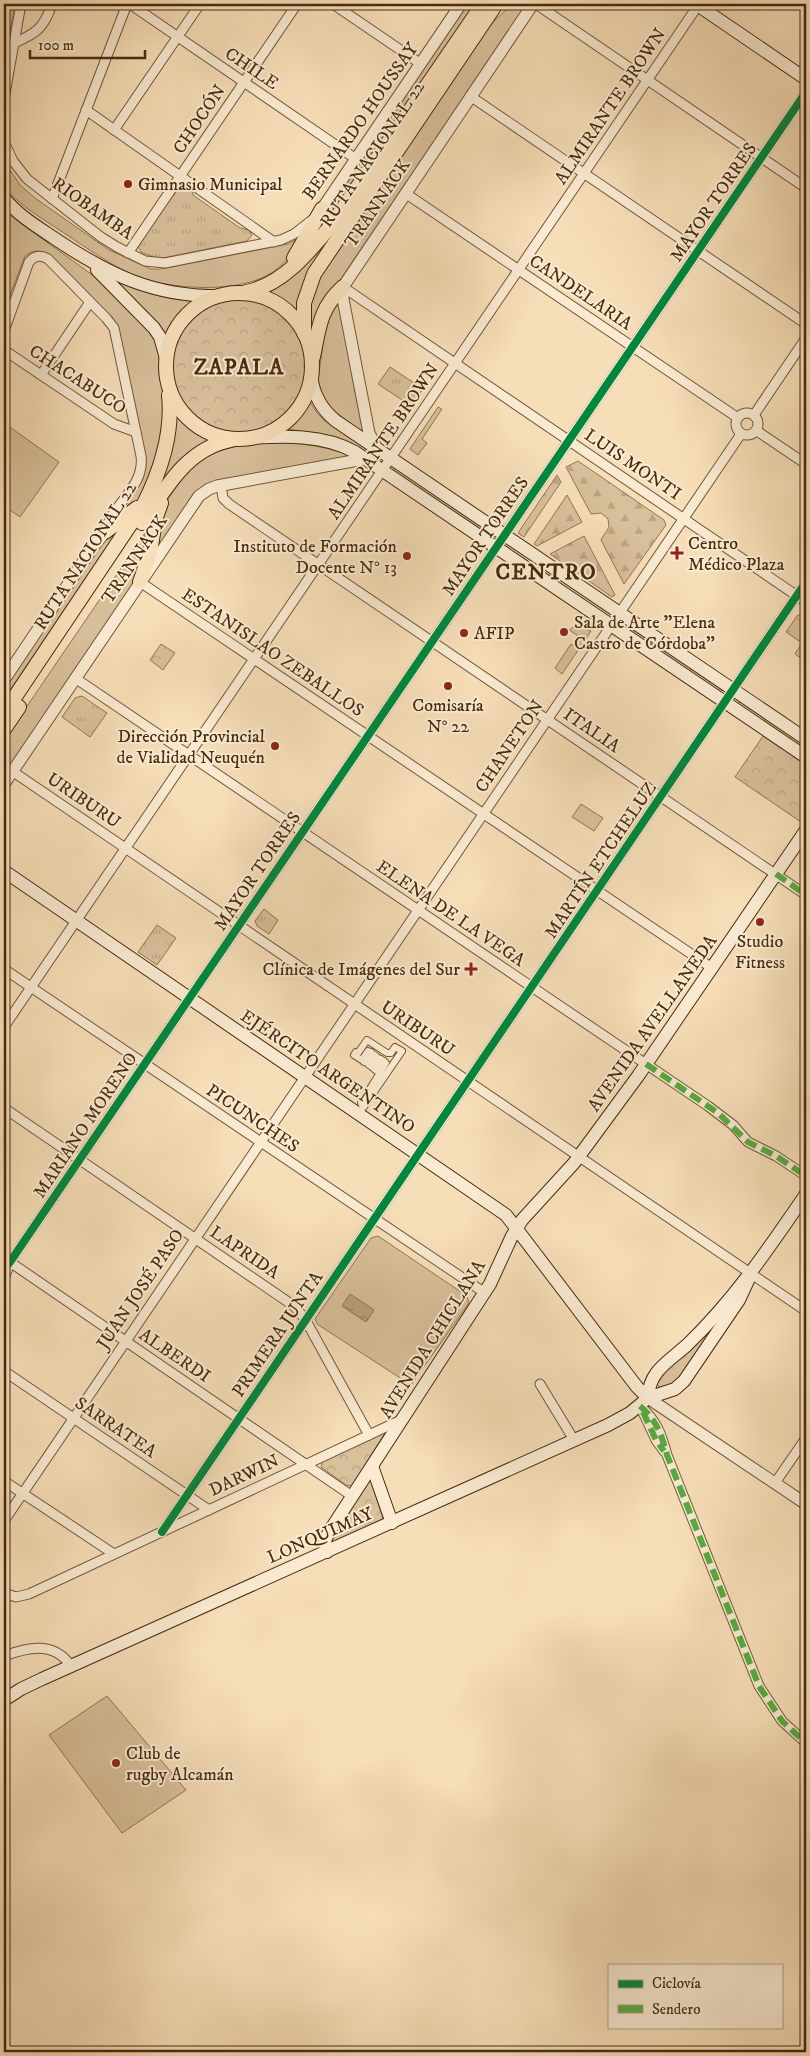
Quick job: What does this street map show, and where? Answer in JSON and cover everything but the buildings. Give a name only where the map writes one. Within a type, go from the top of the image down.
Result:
[{"type":"main road","name":"RUTA NACIONAL 22","points":[[304,334],[304,303],[314,274],[496,4]]},
{"type":"main road","points":[[476,33],[507,4]]},
{"type":"main road","points":[[698,4],[806,79]]},
{"type":"main road","name":"RUTA NACIONAL 22","points":[[240,293],[262,288],[280,278],[315,244],[342,212],[482,5]]},
{"type":"main road","points":[[4,198],[27,220],[88,261],[123,278],[152,288],[185,295],[221,296],[240,293],[259,296],[277,304],[292,317],[304,334],[308,344],[316,396],[324,410],[336,421],[806,739]]},
{"type":"main road","points":[[280,278],[296,255],[322,209]]},
{"type":"main road","points":[[88,261],[154,328],[160,337],[166,358]]},
{"type":"main road","points":[[243,439],[269,433],[294,414],[306,396],[323,312],[330,300],[343,286]]},
{"type":"main road","points":[[221,296],[194,308],[181,322],[171,339],[166,358],[166,377],[176,405],[189,420],[198,427],[217,436],[243,439],[291,437],[319,439],[348,448],[806,757]]},
{"type":"main road","name":"RUTA NACIONAL 22","points":[[4,713],[148,496],[160,466],[170,425],[166,377]]},
{"type":"main road","name":"RUTA NACIONAL 22","points":[[4,729],[170,482],[187,461],[204,449],[222,442],[243,439]]},
{"type":"main road","points":[[140,582],[150,553],[155,520],[170,482]]},
{"type":"main road","points":[[105,532],[128,515],[148,496]]},
{"type":"main road","name":"AVENIDA AVELLANEDA","points":[[516,1228],[578,1156],[646,1064],[806,830]]},
{"type":"main road","name":"EJÉRCITO ARGENTINO","points":[[4,871],[502,1211],[637,1387],[644,1402]]},
{"type":"main road","points":[[644,1402],[650,1381],[657,1371],[694,1337],[751,1274],[806,1194]]},
{"type":"main road","name":"AVENIDA CHICLANA","points":[[327,1552],[326,1536],[495,1276],[516,1228]]},
{"type":"main road","name":"LONQUIMAY","points":[[4,1700],[21,1689],[574,1440],[619,1419],[644,1402],[669,1393],[684,1380],[738,1300],[751,1274]]},
{"type":"main road","points":[[372,1466],[392,1523]]},
{"type":"street","points":[[4,99],[21,4]]},
{"type":"street","points":[[14,43],[40,29],[47,18],[52,4]]},
{"type":"street","points":[[52,200],[128,4]]},
{"type":"street","name":"CHILE","points":[[128,4],[356,159]]},
{"type":"street","points":[[114,130],[200,4]]},
{"type":"street","name":"CHOCÓN","points":[[128,253],[297,4]]},
{"type":"street","points":[[332,4],[420,64]]},
{"type":"street","name":"BERNARDO HOUSSAY","points":[[274,242],[288,238],[300,230],[322,209],[461,4]]},
{"type":"street","points":[[534,4],[806,188]]},
{"type":"street","name":"TRANNACK","points":[[343,286],[534,4]]},
{"type":"street","name":"ALMIRANTE BROWN","points":[[4,1027],[698,4]]},
{"type":"street","name":"MAYOR TORRES","points":[[189,998],[806,92]]},
{"type":"street","points":[[470,96],[806,324]]},
{"type":"street","points":[[86,110],[274,242]]},
{"type":"street","name":"RIOBAMBA","points":[[4,142],[19,170],[35,187],[108,242],[149,262],[164,263],[274,242]]},
{"type":"street","name":"CANDELARIA","points":[[405,193],[738,418]]},
{"type":"street","points":[[4,330],[27,265],[36,256],[48,259],[109,321],[116,332],[142,462],[140,476],[110,519],[105,532],[4,680]]},
{"type":"street","points":[[343,286],[343,299],[370,436],[376,447]]},
{"type":"street","name":"LUIS MONTI","points":[[343,286],[806,602]]},
{"type":"street","points":[[41,375],[90,302]]},
{"type":"street","points":[[754,415],[806,338]]},
{"type":"street","name":"CHACABUCO","points":[[4,350],[114,424],[136,432]]},
{"type":"street","points":[[744,414],[754,415],[759,424],[757,430],[751,435],[741,434],[737,428],[738,418],[744,414]]},
{"type":"street","points":[[757,430],[806,464]]},
{"type":"street","name":"CHANETON","points":[[304,1076],[741,434]]},
{"type":"street","name":"TRANNACK","points":[[4,784],[199,496],[209,489],[221,485],[364,459]]},
{"type":"street","name":"ITALIA","points":[[221,485],[221,494],[225,502],[806,895]]},
{"type":"street","name":"ESTANISLAO ZEBALLOS","points":[[140,582],[712,968]]},
{"type":"street","name":"MARTÍN ETCHELUZ","points":[[418,1154],[806,582]]},
{"type":"street","name":"ELENA DE LA VEGA","points":[[75,678],[718,1113],[733,1125],[748,1142],[776,1156],[806,1176]]},
{"type":"street","name":"URIBURU","points":[[12,771],[806,1311]]},
{"type":"street","name":"PICUNCHES","points":[[4,969],[484,1293]]},
{"type":"street","name":"MARIANO MORENO","points":[[4,1279],[6,1263],[80,1160],[189,998]]},
{"type":"street","points":[[367,1040],[387,1054],[395,1047],[402,1051],[363,1108],[361,1102],[386,1063],[384,1061],[377,1071],[374,1069],[381,1059],[378,1058],[372,1067],[369,1065],[376,1056],[373,1054],[367,1064],[364,1062],[371,1052],[368,1051],[362,1060],[354,1055],[356,1052],[358,1053],[367,1040]]},
{"type":"street","name":"JUAN JOSÉ PASO","points":[[4,1521],[304,1076]]},
{"type":"street","name":"LAPRIDA","points":[[4,1108],[290,1303],[305,1319],[369,1435]]},
{"type":"street","name":"PRIMERA JUNTA","points":[[162,1532],[418,1154]]},
{"type":"street","name":"ALBERDI","points":[[6,1263],[126,1340],[352,1496]]},
{"type":"street","name":"SARRATEA","points":[[4,1370],[209,1510]]},
{"type":"street","points":[[540,1384],[574,1440]]},
{"type":"street","points":[[644,1402],[653,1418],[657,1435],[668,1455],[759,1686],[782,1722],[806,1743]]},
{"type":"street","name":"EJÉRCITO ARGENTINO","points":[[644,1402],[806,1504]]},
{"type":"street","name":"DARWIN","points":[[4,1593],[16,1597],[29,1594],[403,1419]]},
{"type":"street","points":[[775,1483],[806,1438]]},
{"type":"street","points":[[4,1481],[114,1554]]},
{"type":"street","points":[[4,1656],[22,1650],[42,1648],[56,1652],[66,1659],[71,1666]]},
{"type":"green space","points":[[4,4],[15,4],[4,64]]},
{"type":"green space","points":[[466,4],[477,4],[333,215],[305,246],[322,215]]},
{"type":"green space","points":[[512,4],[527,4],[321,308],[312,345],[308,317],[315,285],[488,27]]},
{"type":"green space","points":[[4,161],[20,185],[35,198],[109,250],[151,269],[161,269],[288,244],[307,231],[283,263],[273,272],[259,279],[224,287],[186,287],[151,281],[126,272],[108,262],[24,206],[4,187]]},
{"type":"green space","points":[[182,185],[192,190],[193,195],[240,228],[249,230],[252,235],[247,241],[158,259],[141,252],[138,246],[139,243],[176,189]]},
{"type":"green space","points":[[4,211],[98,279],[144,324],[155,340],[159,351],[160,379],[165,398],[160,446],[141,498],[114,522],[143,479],[146,465],[117,325],[112,317],[49,256],[40,251],[31,252],[25,256],[4,311]]},
{"type":"green space","points":[[346,215],[309,273],[296,311],[294,312],[281,301],[269,296],[269,293],[283,283]]},
{"type":"green space","points":[[117,282],[152,294],[191,303],[176,320],[165,337]]},
{"type":"green space","points":[[239,298],[265,304],[287,318],[301,340],[307,366],[301,392],[287,414],[265,428],[239,434],[213,428],[191,414],[177,392],[171,366],[177,340],[191,318],[213,304]]},
{"type":"green space","points":[[338,300],[363,433],[329,407],[321,394],[318,380],[326,322]]},
{"type":"green space","points":[[390,367],[423,389],[411,406],[378,384]]},
{"type":"green space","points":[[308,399],[317,413],[326,422],[380,460],[314,433],[288,429],[287,426],[298,416]]},
{"type":"green space","points":[[438,407],[442,409],[422,439],[427,443],[418,455],[410,449]]},
{"type":"green space","points":[[176,415],[179,415],[189,426],[208,437],[209,440],[153,494]]},
{"type":"green space","points":[[4,423],[59,462],[20,517],[4,506]]},
{"type":"green space","points":[[275,442],[315,446],[353,456],[216,482],[153,555],[164,506],[187,473],[197,463],[208,456],[232,447]]},
{"type":"green space","points":[[578,461],[664,520],[666,525],[624,584],[601,540],[609,527],[608,519],[601,513],[591,514],[566,467]]},
{"type":"green space","points":[[395,467],[494,535],[492,538],[392,471]]},
{"type":"green space","points":[[557,475],[561,482],[524,537],[518,533]]},
{"type":"green space","points":[[567,495],[582,522],[537,546],[534,544]]},
{"type":"green space","points":[[132,515],[4,703],[4,688],[101,544]]},
{"type":"green space","points":[[149,527],[148,544],[135,583],[4,774],[4,740]]},
{"type":"green space","points":[[584,536],[615,595],[612,597],[550,554]]},
{"type":"green space","points":[[801,614],[806,618],[806,662],[795,654],[802,643],[786,632],[797,616]]},
{"type":"green space","points":[[624,621],[723,690],[721,692],[620,626]]},
{"type":"green space","points":[[576,625],[591,631],[562,674],[555,668],[571,644],[574,646],[580,637],[569,630]]},
{"type":"green space","points":[[161,644],[175,653],[163,670],[150,660]]},
{"type":"green space","points":[[82,696],[107,713],[90,737],[62,717],[75,698]]},
{"type":"green space","points":[[741,700],[806,741],[806,755],[737,705]]},
{"type":"green space","points":[[763,736],[806,765],[806,815],[801,822],[735,777]]},
{"type":"green space","points":[[581,804],[603,818],[594,831],[572,817]]},
{"type":"green space","points":[[264,909],[278,920],[269,934],[257,926],[255,921]]},
{"type":"green space","points":[[157,925],[176,938],[157,965],[138,952]]},
{"type":"green space","points":[[378,1236],[467,1296],[469,1303],[411,1385],[317,1324],[315,1319],[371,1238]]},
{"type":"green space","points":[[729,1303],[680,1380],[662,1388],[659,1386],[656,1378]]},
{"type":"green space","points":[[386,1431],[352,1486],[346,1485],[321,1467],[323,1460]]},
{"type":"green space","points":[[370,1478],[383,1519],[332,1542],[331,1537]]},
{"type":"green space","name":"Club de rugby Alcamán","points":[[107,1696],[186,1790],[122,1833],[49,1735]]},
{"type":"water","points":[[350,1294],[374,1310],[366,1322],[342,1306]]},
{"type":"marked path","points":[[776,874],[806,895]]},
{"type":"marked path","points":[[646,1064],[718,1113],[748,1142],[776,1156],[806,1176]]},
{"type":"marked path","points":[[640,1406],[651,1417],[660,1434],[759,1686],[782,1721],[806,1743]]},
{"type":"marked path","points":[[643,1412],[656,1440],[664,1451]]},
{"type":"cycle path","points":[[4,1269],[806,92]]},
{"type":"cycle path","points":[[162,1532],[806,582]]},
{"type":"place","name":"Gimnasio Municipal","points":[[128,184]]},
{"type":"place","name":"Centro Médico Plaza","points":[[677,553]]},
{"type":"place","name":"Instituto de Formación Docente N° 13","points":[[407,556]]},
{"type":"place","name":"Sala de Arte \"Elena Castro de Córdoba\"","points":[[564,632]]},
{"type":"place","name":"AFIP","points":[[464,633]]},
{"type":"place","name":"Comisaría N° 22","points":[[448,686]]},
{"type":"place","name":"Dirección Provincial de Vialidad Neuquén","points":[[275,746]]},
{"type":"place","name":"Studio Fitness","points":[[760,922]]},
{"type":"place","name":"Clínica de Imágenes del Sur","points":[[471,969]]},
{"type":"place","name":"Club de rugby Alcamán","points":[[116,1763]]},
{"type":"district","name":"ZAPALA","points":[[239,366]]},
{"type":"district","name":"CENTRO","points":[[546,571]]}]
